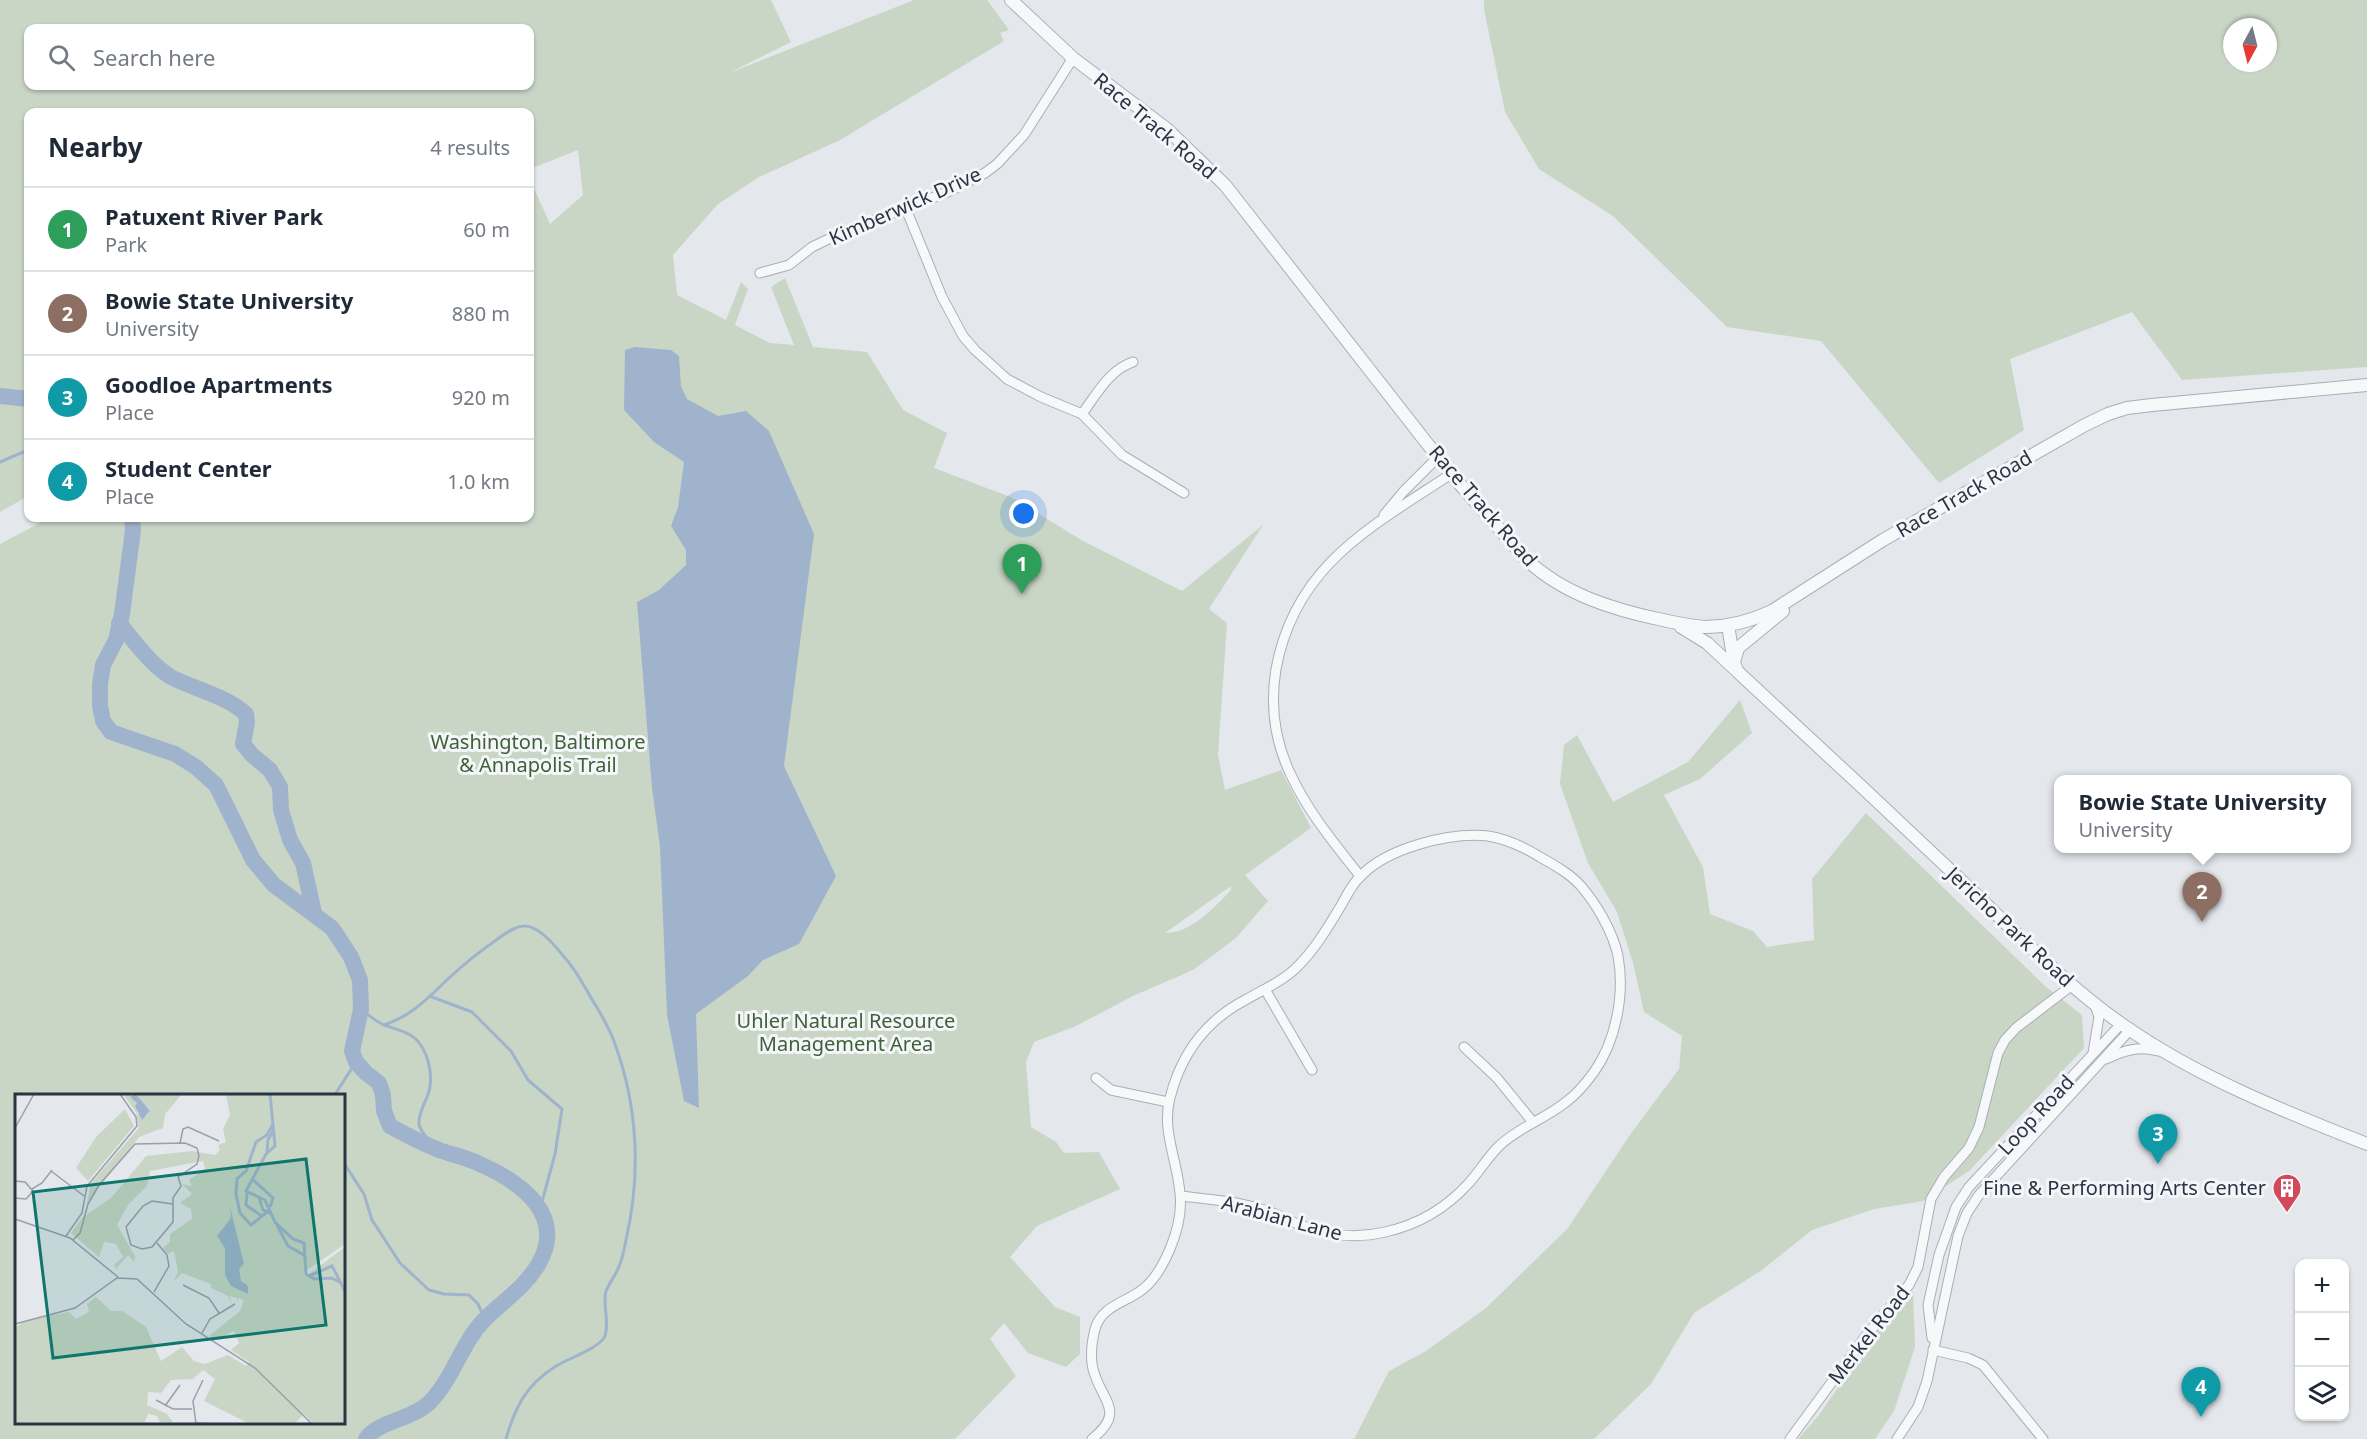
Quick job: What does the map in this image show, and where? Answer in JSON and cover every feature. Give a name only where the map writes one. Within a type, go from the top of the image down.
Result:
[{"type":"street","name":"Race Track Road","points":[[1011,0],[1073,58],[1167,129],[1225,185],[1451,474],[1538,571],[1564,587],[1620,611],[1704,627],[1756,619],[1883,540],[2085,425],[2127,408],[2367,385]]},
{"type":"street","name":"Kimberwick Drive","points":[[760,273],[789,265],[812,248],[869,221],[906,209],[970,182],[997,164],[1035,120],[1073,58]]},
{"type":"street","points":[[906,209],[942,297],[959,329],[975,350],[1007,379],[1041,397],[1082,414],[1122,455],[1184,493]]},
{"type":"street","points":[[1082,414],[1107,380],[1122,365],[1133,362]]},
{"type":"street","points":[[1378,522],[1438,456]]},
{"type":"street","points":[[1360,876],[1314,815],[1291,776],[1279,744],[1274,721],[1274,685],[1286,632],[1305,591],[1328,563],[1378,522],[1451,474]]},
{"type":"street","points":[[1736,668],[1738,648],[1789,607],[1794,597]]},
{"type":"street","name":"Jericho Park Road","points":[[1666,621],[1707,643],[1736,668],[2072,986],[2095,1005],[2125,1027],[2233,1087],[2367,1144]]},
{"type":"street","points":[[1728,625],[1736,668]]},
{"type":"street","name":"Arabian Lane","points":[[1484,836],[1524,847],[1560,868],[1581,886],[1597,909],[1617,954],[1619,993],[1616,1019],[1605,1054],[1569,1101],[1532,1121],[1502,1143],[1467,1184],[1439,1209],[1413,1223],[1383,1233],[1355,1236],[1329,1234],[1255,1207],[1231,1201],[1180,1196],[1169,1140],[1168,1102],[1187,1052],[1198,1037],[1221,1014],[1252,996],[1266,991],[1288,975],[1311,951],[1360,876],[1373,865],[1406,849],[1447,838],[1484,836]]},
{"type":"street","name":"Merkel Road","points":[[1790,1439],[1865,1337],[1909,1286],[1918,1267],[1931,1200],[1944,1177],[1969,1148],[1979,1127],[1998,1053],[2005,1040],[2016,1028],[2072,986]]},
{"type":"street","points":[[1266,991],[1312,1070]]},
{"type":"street","points":[[2095,1005],[2098,1017],[2097,1058],[2143,1047],[2171,1054]]},
{"type":"street","name":"Loop Road","points":[[1897,1439],[1918,1407],[1927,1381],[1952,1258],[1967,1213],[1979,1195],[2125,1027]]},
{"type":"street","points":[[1464,1047],[1497,1078],[1532,1121]]},
{"type":"street","points":[[1096,1078],[1111,1090],[1168,1102]]},
{"type":"street","points":[[1092,1439],[1102,1431],[1111,1416],[1111,1409],[1093,1367],[1092,1342],[1097,1322],[1109,1309],[1138,1293],[1153,1280],[1172,1244],[1178,1223],[1180,1196]]},
{"type":"street","points":[[1933,1350],[1968,1358],[1983,1365],[2043,1439]]},
{"type":"green space","points":[[0,0],[771,0],[791,42],[729,73],[914,0],[987,0],[1009,30],[1000,33],[1004,41],[840,140],[759,177],[718,204],[673,255],[677,295],[726,320],[741,282],[748,289],[735,325],[770,343],[794,345],[771,287],[785,278],[813,347],[867,352],[903,410],[947,433],[934,468],[1013,498],[1083,541],[1182,591],[1263,525],[1209,609],[1227,623],[1218,755],[1225,790],[1281,770],[1311,828],[1245,875],[1268,901],[1236,938],[1193,970],[1133,996],[1074,1027],[1034,1042],[1026,1062],[1031,1127],[1056,1142],[1064,1153],[1099,1152],[1120,1189],[1037,1226],[1010,1257],[1055,1307],[1080,1317],[1080,1354],[1066,1367],[1028,1353],[1004,1323],[990,1339],[1016,1376],[955,1439],[0,1439],[0,544],[41,522],[534,522],[534,188],[550,224],[583,195],[578,150],[534,167],[534,108],[24,108],[24,498],[0,512]],"holes":[[[1231,886],[1231,890],[1193,924],[1184,929],[1165,933]]]},
{"type":"green space","points":[[1484,0],[2367,0],[2367,367],[2182,380],[2132,312],[2010,359],[2024,430],[1939,483],[1821,341],[1727,327],[1613,216],[1539,169],[1505,112]]},
{"type":"green space","points":[[1740,700],[1752,733],[1700,779],[1664,795],[1703,867],[1710,914],[1753,931],[1767,947],[1814,940],[1812,879],[1866,813],[2045,986],[2082,1015],[2084,1048],[1969,1171],[1923,1201],[1874,1209],[1812,1230],[1762,1270],[1694,1313],[1651,1384],[1594,1439],[1354,1439],[1389,1371],[1426,1351],[1486,1308],[1568,1228],[1632,1132],[1679,1069],[1682,1036],[1644,1012],[1633,963],[1617,912],[1588,863],[1560,784],[1564,745],[1577,735],[1613,802],[1688,762]]},
{"type":"green space","points":[[1913,1291],[1915,1347],[1894,1411],[1875,1439],[1798,1439],[1819,1415],[1885,1320]]},
{"type":"water","points":[[635,347],[671,350],[679,356],[681,386],[687,399],[718,416],[746,411],[769,431],[814,534],[784,766],[836,876],[799,944],[763,960],[748,976],[696,1014],[699,1108],[684,1101],[667,1015],[660,847],[652,788],[637,602],[659,590],[686,565],[686,550],[671,526],[678,507],[684,462],[654,442],[624,410],[625,350]]},
{"type":"waterway","points":[[0,396],[24,399]]},
{"type":"waterway","points":[[0,462],[24,452]]},
{"type":"waterway","points":[[132,522],[122,614],[116,640],[103,665],[100,684],[103,721],[111,732],[175,754],[196,767],[216,785],[253,860],[274,885],[332,928],[351,957],[360,980],[361,1009],[352,1051],[356,1062],[379,1083],[383,1095],[384,1111],[390,1126],[444,1152],[472,1160],[497,1172],[525,1192],[536,1203],[544,1217],[547,1231],[546,1247],[538,1265],[520,1288],[476,1329],[437,1394],[422,1409],[378,1428],[366,1439]]},
{"type":"waterway","points":[[119,623],[163,672],[229,702],[246,714],[243,744],[270,770],[280,787],[281,810],[290,840],[303,863],[314,913]]},
{"type":"waterway","points":[[384,1025],[403,1017],[420,1005],[483,949],[512,930],[529,926],[541,932],[575,971],[613,1037],[623,1068],[633,1117],[634,1191],[622,1260],[606,1291],[605,1336],[597,1345],[556,1366],[529,1389],[513,1417],[506,1439]]},
{"type":"waterway","points":[[432,997],[472,1012],[511,1051],[528,1080],[562,1109],[555,1154],[540,1209]]},
{"type":"waterway","points":[[361,1009],[381,1023],[413,1037],[423,1050],[430,1070],[430,1084],[419,1124],[424,1135],[438,1149]]},
{"type":"waterway","points":[[335,1094],[356,1062]]},
{"type":"waterway","points":[[345,1165],[364,1194],[372,1220],[400,1263],[429,1290],[444,1294],[469,1295],[478,1304],[485,1319]]},
{"type":"place","name":"Patuxent River Park","points":[[1022,594]]},
{"type":"place","name":"Bowie State University","points":[[2202,922]]},
{"type":"place","name":"Goodloe Apartments","points":[[2158,1164]]},
{"type":"place","name":"Fine & Performing Arts Center","points":[[2287,1214]]},
{"type":"place","name":"Student Center","points":[[2201,1417]]},
{"type":"park label","name":"Washington, Baltimore & Annapolis Trail","points":[[538,754]]},
{"type":"park label","name":"Uhler Natural Resource Management Area","points":[[846,1032]]}]
